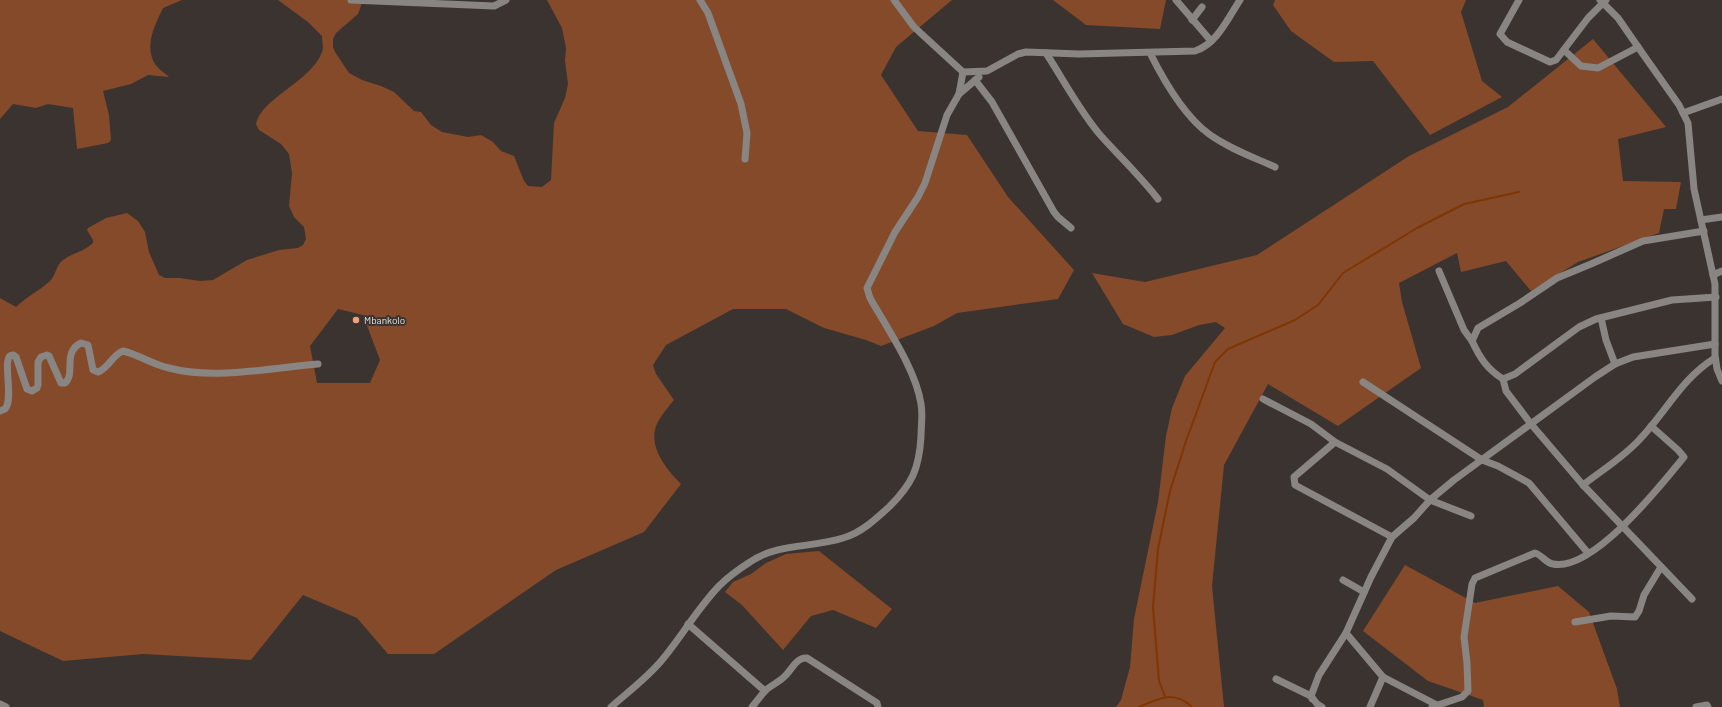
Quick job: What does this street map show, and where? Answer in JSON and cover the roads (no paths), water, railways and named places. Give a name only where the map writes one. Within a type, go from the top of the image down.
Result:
[{"type":"street","points":[[351,0],[494,6],[506,0]]},
{"type":"street","points":[[700,0],[708,13],[741,104],[747,133],[745,159]]},
{"type":"street","points":[[894,0],[914,27],[963,72],[987,71]]},
{"type":"street","points":[[1176,0],[1211,41]]},
{"type":"street","points":[[959,94],[987,71],[1018,54],[1150,53],[1195,51],[1202,49],[1211,41],[1240,0]]},
{"type":"street","points":[[1519,0],[1500,34],[1507,42],[1550,62],[1556,60],[1603,1],[1618,18],[1679,105],[1689,131],[1693,179],[1713,275],[1719,319],[1715,344],[1715,358],[1717,369],[1722,381]]},
{"type":"street","points":[[1192,20],[1202,7]]},
{"type":"street","points":[[1564,50],[1581,66],[1598,68],[1638,47]]},
{"type":"street","points":[[1046,53],[1093,126],[1141,177],[1158,199]]},
{"type":"street","points":[[1150,53],[1164,82],[1201,128],[1227,145],[1275,167]]},
{"type":"street","points":[[610,707],[640,682],[661,661],[688,624],[720,585],[755,558],[768,553],[833,541],[854,534],[885,510],[910,484],[918,462],[921,443],[921,405],[919,394],[902,353],[870,298],[867,288],[895,232],[918,197],[925,183],[947,116],[959,94],[963,72]]},
{"type":"street","points":[[975,80],[992,102],[1054,212],[1071,228]]},
{"type":"street","points":[[1683,113],[1722,100]]},
{"type":"street","points":[[1701,220],[1722,217]]},
{"type":"street","points":[[1472,341],[1478,328],[1520,303],[1557,278],[1643,242],[1704,231]]},
{"type":"street","points":[[1439,271],[1464,330],[1491,371],[1503,379],[1506,391],[1531,424],[1583,485],[1692,599]]},
{"type":"street","points":[[1713,275],[1722,271]]},
{"type":"street","points":[[1503,379],[1515,374],[1579,327],[1601,318],[1672,300],[1716,297]]},
{"type":"street","points":[[1601,318],[1606,340],[1616,364]]},
{"type":"street","points":[[0,411],[5,409],[8,402],[2,368],[4,359],[7,356],[13,355],[16,357],[27,390],[32,391],[37,388],[38,385],[38,362],[41,357],[47,355],[49,356],[61,383],[65,383],[69,379],[72,352],[75,347],[81,343],[88,345],[93,370],[98,372],[104,369],[116,355],[123,351],[143,357],[167,368],[188,372],[233,372],[318,364]]},
{"type":"street","points":[[1314,707],[1311,696],[1319,675],[1346,633],[1364,592],[1392,537],[1414,518],[1430,500],[1595,377],[1616,364],[1633,357],[1715,344]]},
{"type":"street","points":[[1583,485],[1630,449],[1651,426],[1681,387],[1696,371],[1715,358]]},
{"type":"street","points":[[1363,382],[1482,460],[1498,466],[1529,483],[1588,553]]},
{"type":"street","points":[[1263,399],[1311,424],[1335,442],[1386,469],[1430,500],[1471,516]]},
{"type":"street","points":[[1346,633],[1383,677],[1435,706],[1462,697],[1468,692],[1464,627],[1472,584],[1475,578],[1535,553],[1540,554],[1552,564],[1573,561],[1588,553],[1622,527],[1648,501],[1684,457],[1651,426]]},
{"type":"street","points":[[1335,442],[1294,476],[1295,485],[1392,537]]},
{"type":"street","points":[[1575,622],[1611,616],[1635,617],[1640,611],[1644,594],[1661,567]]},
{"type":"street","points":[[1344,580],[1364,592]]},
{"type":"street","points":[[688,624],[765,691]]},
{"type":"street","points":[[752,707],[765,691],[786,675],[800,659],[807,658],[877,703],[878,707]]},
{"type":"street","points":[[1370,707],[1383,677]]},
{"type":"street","points":[[1276,679],[1311,696],[1317,704],[1322,707]]},
{"type":"street","points":[[0,704],[6,707]]},
{"type":"street","points":[[1696,707],[1707,705],[1708,707]]},
{"type":"waterway","points":[[1165,696],[1159,681],[1153,607],[1158,549],[1170,491],[1186,441],[1215,362],[1228,349],[1295,320],[1318,305],[1343,273],[1417,228],[1464,204],[1519,192]]},
{"type":"waterway","points":[[1139,707],[1166,697],[1179,699],[1192,707]]},
{"type":"place","name":"Mbankolo","points":[[356,320]]}]
